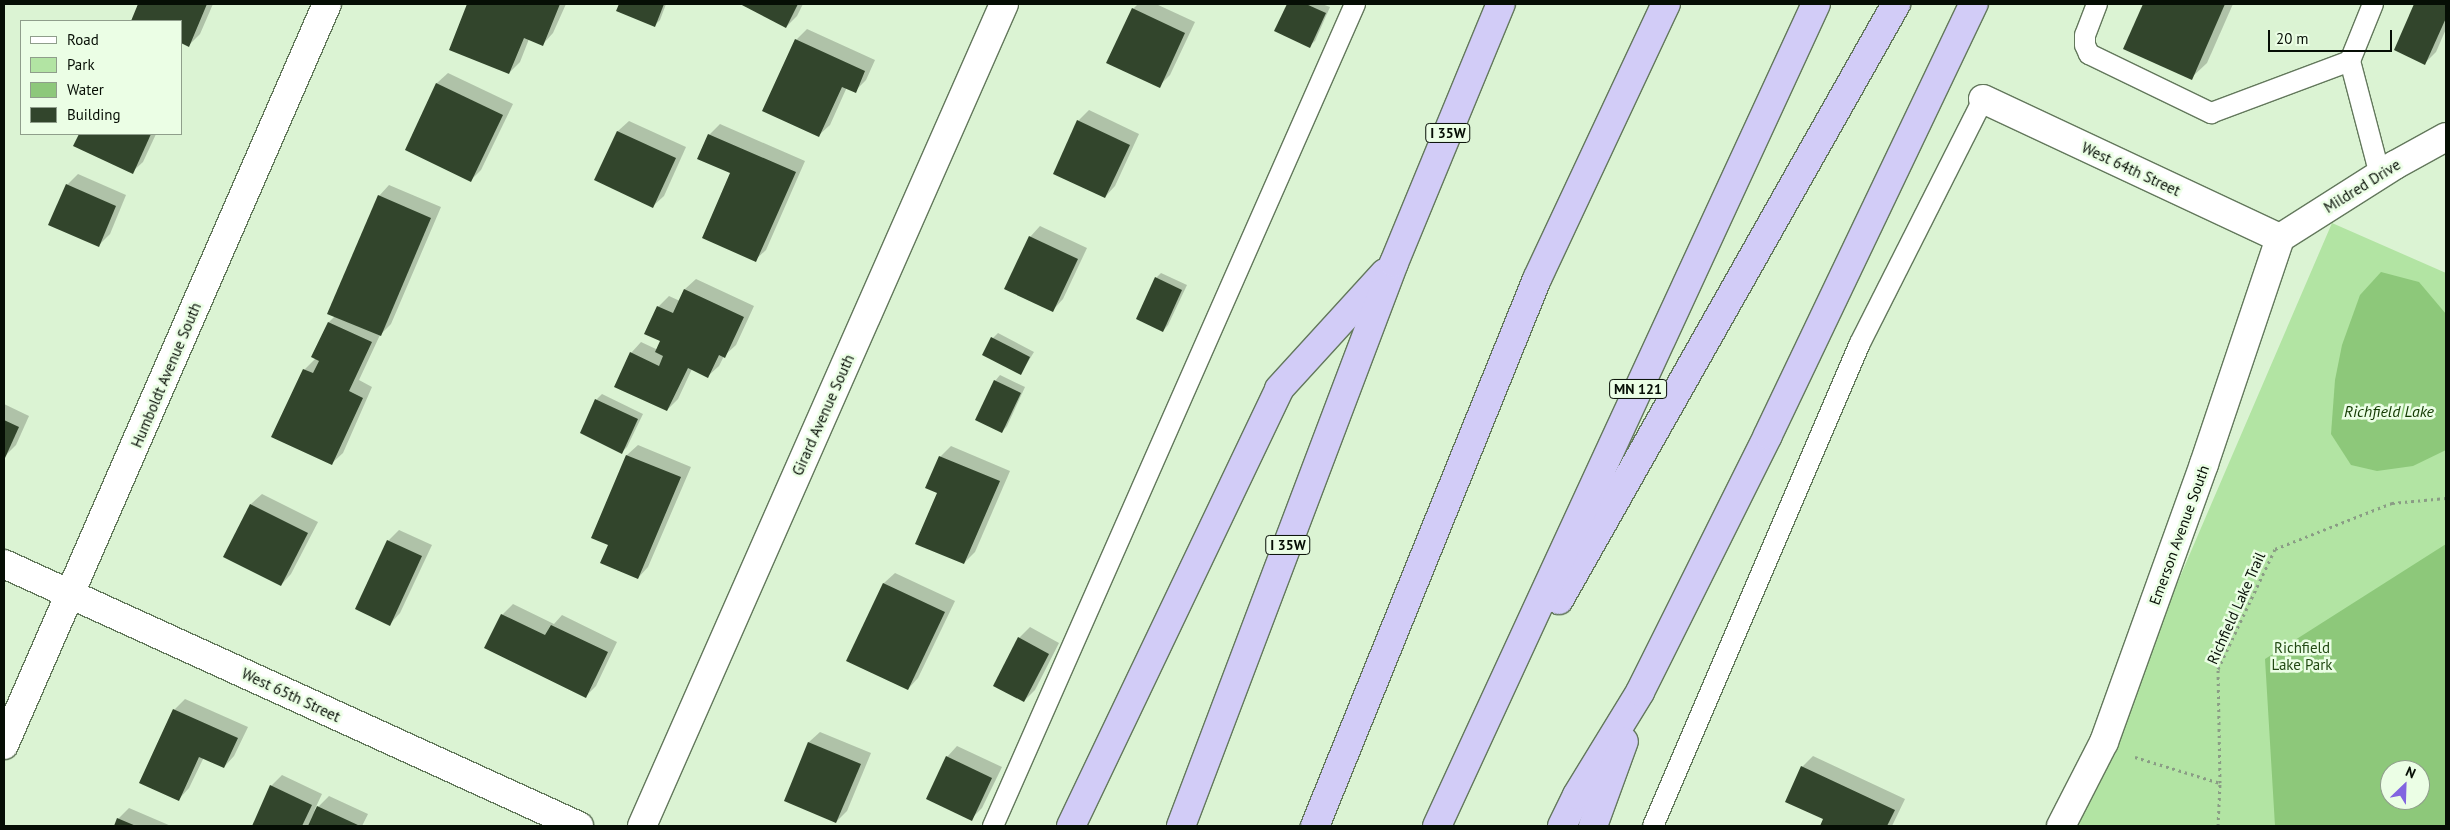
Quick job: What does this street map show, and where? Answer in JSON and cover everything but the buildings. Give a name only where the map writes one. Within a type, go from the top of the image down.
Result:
[{"type":"highway","name":"I 35W","points":[[1181,826],[1394,263],[1501,4]]},
{"type":"highway","points":[[1315,826],[1537,279],[1666,4]]},
{"type":"highway","name":"MN 121","points":[[1437,826],[1816,4]]},
{"type":"highway","points":[[1461,773],[1896,4]]},
{"type":"highway","points":[[1562,826],[1578,795],[1640,692],[1772,426],[1974,4]]},
{"type":"highway","points":[[1071,826],[1279,389],[1394,263]]},
{"type":"highway","points":[[1593,826],[1640,692]]},
{"type":"street","name":"Humboldt Avenue South","points":[[4,745],[326,4]]},
{"type":"street","name":"Girard Avenue South","points":[[642,826],[1004,4]]},
{"type":"street","name":"West 64th Street","points":[[1983,99],[2280,238]]},
{"type":"street","name":"Mildred Drive","points":[[2280,238],[2380,175],[2446,137]]},
{"type":"street","name":"Emerson Avenue South","points":[[2061,826],[2104,742],[2204,464],[2280,238]]},
{"type":"street","name":"West 65th Street","points":[[4,564],[579,826]]},
{"type":"lane","points":[[993,826],[1355,4]]},
{"type":"lane","points":[[2097,4],[2085,35],[2085,45],[2089,54],[2211,113],[2350,61]]},
{"type":"lane","points":[[2373,4],[2350,61],[2380,175]]},
{"type":"lane","points":[[1653,826],[1860,343],[1983,99]]},
{"type":"path","name":"Richfield Lake Trail","points":[[2218,826],[2220,783],[2218,669],[2275,550],[2392,503],[2446,498]]},
{"type":"path","points":[[2140,759],[2220,783]]},
{"type":"green space","name":"Richfield Lake Park","points":[[2332,223],[2446,273],[2446,826],[2073,826]]},
{"type":"water","name":"Richfield Lake","points":[[2381,272],[2419,282],[2446,314],[2446,450],[2413,466],[2377,471],[2351,465],[2331,434],[2335,380],[2342,345],[2360,295]]},
{"type":"water","points":[[2446,544],[2446,826],[2275,826],[2265,659]]}]
